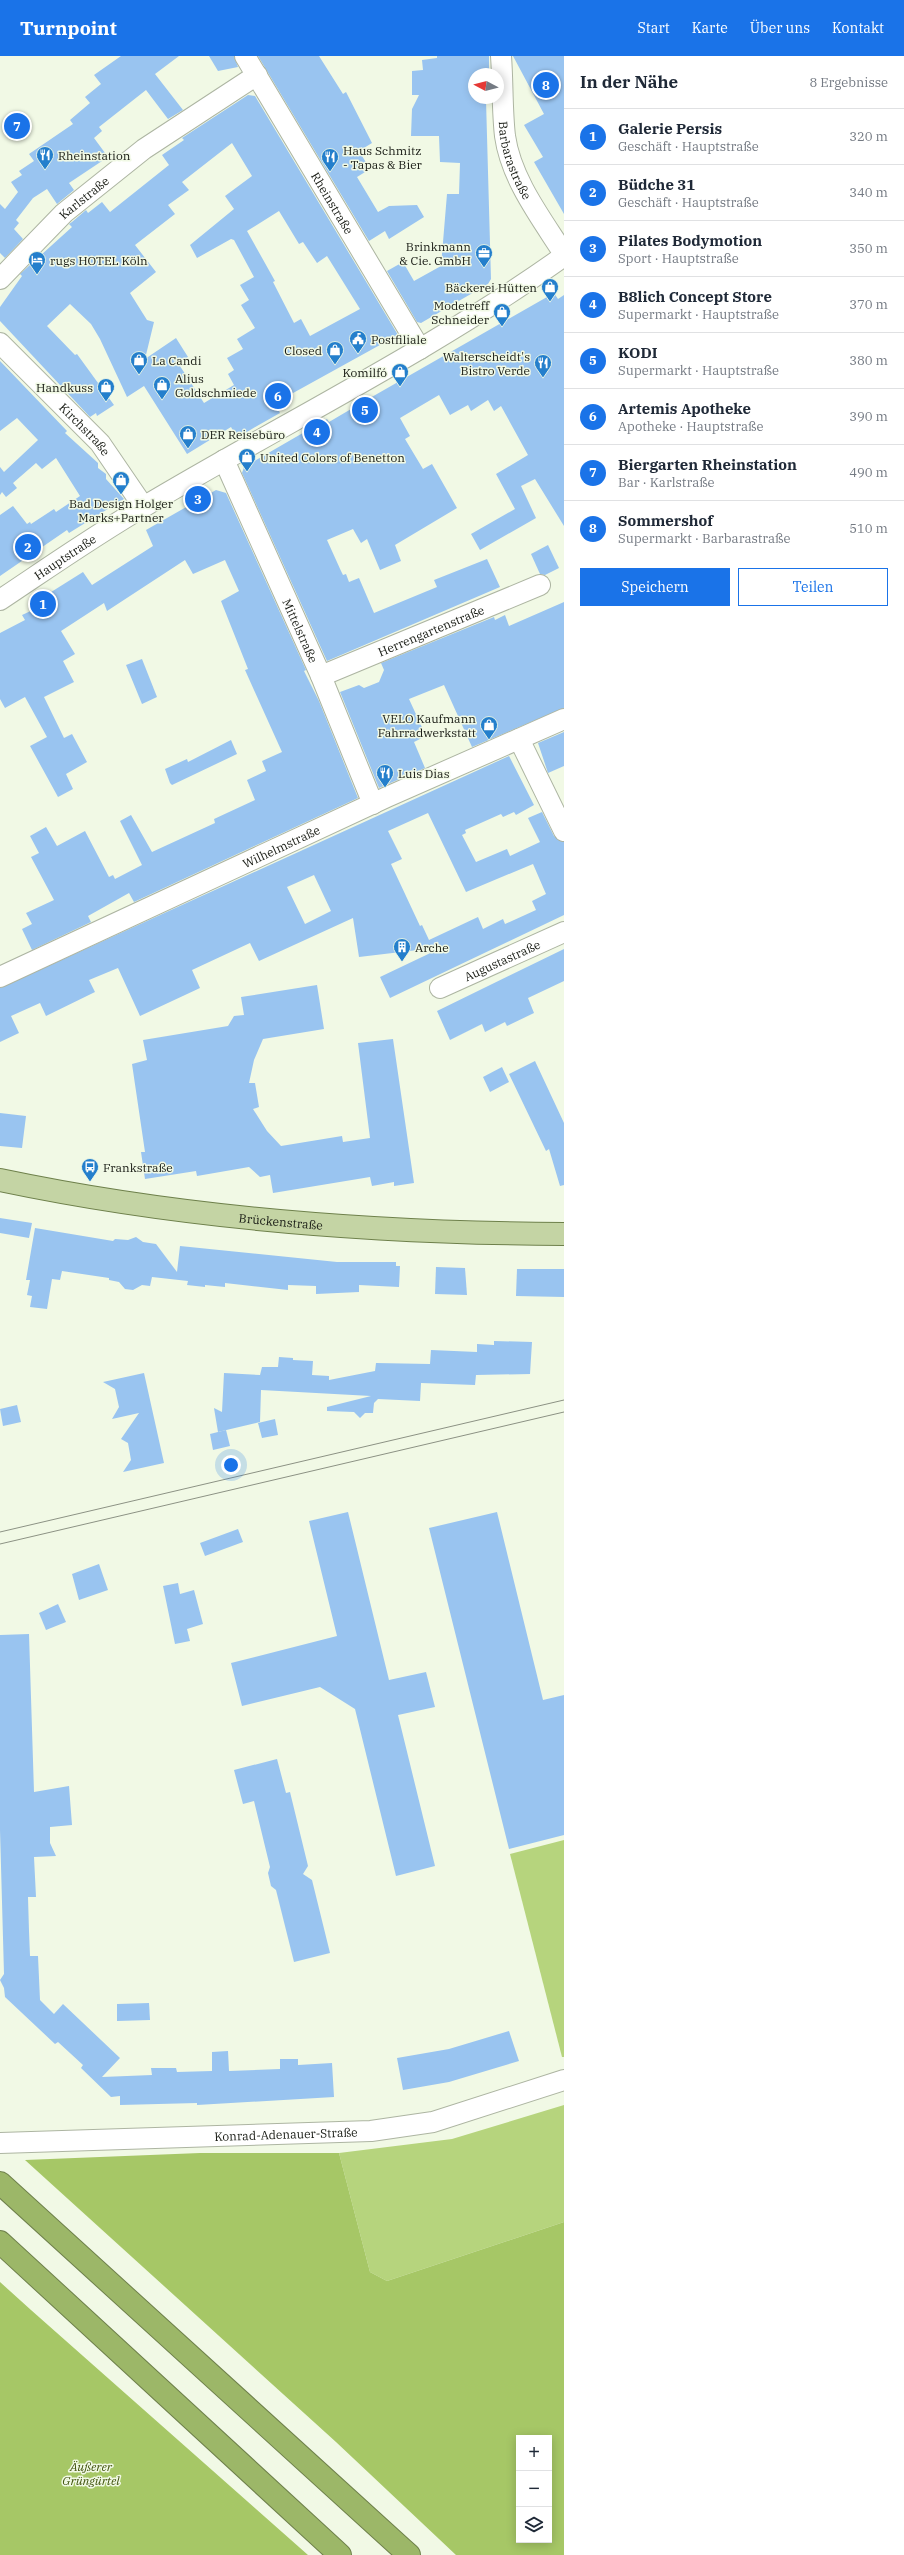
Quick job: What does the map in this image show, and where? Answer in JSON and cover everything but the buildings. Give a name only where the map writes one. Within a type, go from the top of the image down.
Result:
[{"type":"highway","points":[[0,2183],[409,2555]]},
{"type":"highway","points":[[0,2242],[340,2555]]},
{"type":"main road","name":"Brückenstraße","points":[[0,1180],[89,1198],[346,1227],[490,1234],[564,1234]]},
{"type":"street","name":"Rheinstraße","points":[[245,56],[420,349]]},
{"type":"street","name":"Barbarastraße","points":[[501,56],[505,136],[513,165],[532,204],[564,255]]},
{"type":"street","name":"Karlstraße","points":[[0,279],[64,213],[144,149],[257,74]]},
{"type":"street","name":"Hauptstraße","points":[[0,600],[143,506],[420,349],[514,291],[564,255]]},
{"type":"street","name":"Kirchstraße","points":[[0,343],[100,443],[143,506]]},
{"type":"street","name":"Mittelstraße","points":[[224,460],[321,676],[373,804]]},
{"type":"street","name":"Herrengartenstraße","points":[[321,676],[540,585]]},
{"type":"street","name":"Wilhelmstraße","points":[[0,977],[373,804],[564,719]]},
{"type":"street","points":[[519,739],[564,831]]},
{"type":"street","name":"Augustastraße","points":[[440,988],[564,932]]},
{"type":"street","name":"Konrad-Adenauer-Straße","points":[[0,2143],[371,2131],[445,2118],[564,2080]]},
{"type":"green space","points":[[564,1840],[564,2057],[562,2057],[510,1854]]},
{"type":"green space","points":[[564,2105],[564,2222],[387,2281],[370,2272],[339,2153],[452,2139]]},
{"type":"green space","points":[[200,2153],[339,2153],[370,2272],[387,2281],[564,2222],[564,2555],[456,2555],[336,2442],[25,2160]]},
{"type":"green space","name":"Äußerer Grüngürtel","points":[[0,2282],[31,2310],[308,2555],[0,2555]]},
{"type":"tram line","points":[[0,1532],[564,1400]]},
{"type":"tram line","points":[[0,1544],[564,1412]]},
{"type":"place","name":"Sommershof","points":[[546,85]]},
{"type":"place","name":"Biergarten Rheinstation","points":[[17,126]]},
{"type":"place","name":"Rheinstation","points":[[45,170]]},
{"type":"place","name":"Haus Schmitz - Tapas & Bier","points":[[330,172]]},
{"type":"place","name":"Brinkmann & Cie. GmbH","points":[[484,268]]},
{"type":"place","name":"rugs HOTEL Köln","points":[[37,275]]},
{"type":"place","name":"Bäckerei Hütten","points":[[550,302]]},
{"type":"place","name":"Modetreff Schneider","points":[[502,327]]},
{"type":"place","name":"Postfiliale","points":[[358,354]]},
{"type":"place","name":"Closed","points":[[335,365]]},
{"type":"place","name":"La Candi","points":[[139,375]]},
{"type":"place","name":"Walterscheidt's Bistro Verde","points":[[543,378]]},
{"type":"place","name":"Komilfó","points":[[400,387]]},
{"type":"place","name":"Artemis Apotheke","points":[[278,396]]},
{"type":"place","name":"Alius Goldschmiede","points":[[162,400]]},
{"type":"place","name":"Handkuss","points":[[106,402]]},
{"type":"place","name":"KODI","points":[[365,410]]},
{"type":"place","name":"B8lich Concept Store","points":[[317,432]]},
{"type":"place","name":"DER Reisebüro","points":[[188,449]]},
{"type":"place","name":"United Colors of Benetton","points":[[247,472]]},
{"type":"place","name":"Bad Design Holger Marks+Partner","points":[[121,495]]},
{"type":"place","name":"Pilates Bodymotion","points":[[198,499]]},
{"type":"place","name":"Büdche 31","points":[[28,547]]},
{"type":"place","name":"Galerie Persis","points":[[43,604]]},
{"type":"place","name":"VELO Kaufmann Fahrradwerkstatt","points":[[489,740]]},
{"type":"place","name":"Luis Dias","points":[[385,788]]},
{"type":"place","name":"Arche","points":[[402,962]]},
{"type":"place","name":"Frankstraße","points":[[90,1182]]}]
